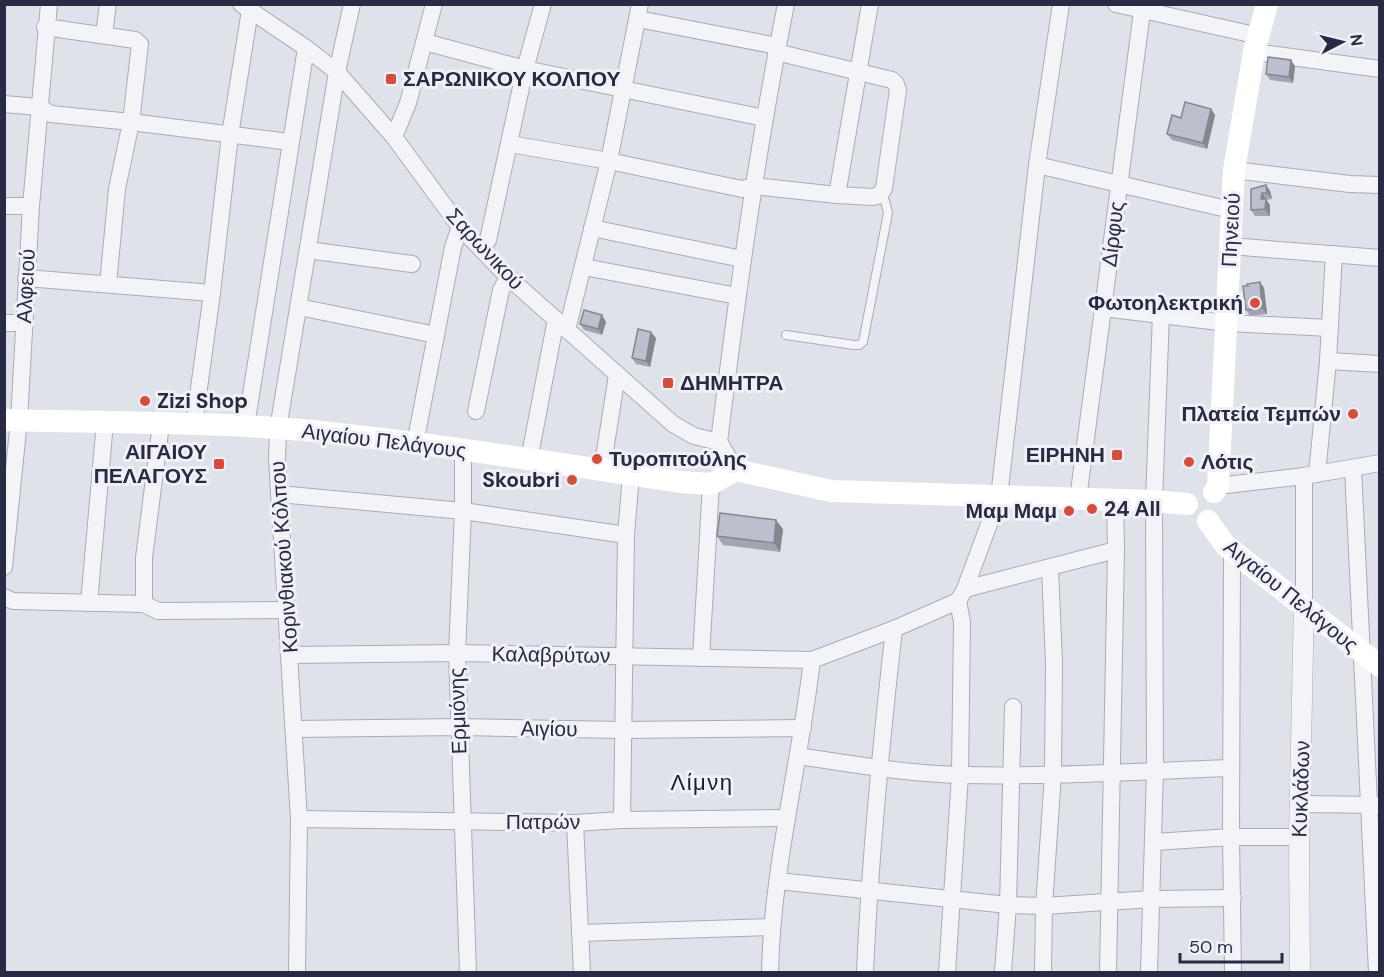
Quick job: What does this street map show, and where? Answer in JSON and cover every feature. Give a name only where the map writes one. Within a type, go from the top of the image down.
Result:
[{"type":"main road","name":"Πηνειού","points":[[1208,521],[1217,515],[1220,506],[1216,489],[1234,170],[1257,44],[1267,4]]},
{"type":"main road","name":"Αιγαίου Πελάγους","points":[[12,420],[246,426],[415,444],[711,484]]},
{"type":"main road","points":[[711,484],[736,470],[831,491],[1187,504]]},
{"type":"main road","points":[[1208,521],[1199,521],[1192,517],[1187,504],[1190,496],[1197,490],[1216,489]]},
{"type":"main road","name":"Αιγαίου Πελάγους","points":[[1208,521],[1220,539],[1232,550],[1371,660]]},
{"type":"street","name":"Αλφειού","points":[[4,567],[12,420],[25,323],[31,206],[45,27],[49,4]]},
{"type":"street","points":[[104,34],[108,4]]},
{"type":"street","name":"Κορινθιακού Κόλπου","points":[[297,972],[299,819],[277,459],[278,429],[337,72],[352,4]]},
{"type":"street","points":[[394,137],[408,103],[434,4]]},
{"type":"street","points":[[482,250],[488,240],[525,69],[543,4]]},
{"type":"street","points":[[736,470],[719,442],[742,259],[764,118],[786,4]]},
{"type":"street","points":[[837,195],[870,4]]},
{"type":"street","points":[[947,972],[960,775],[962,596],[999,497],[1037,165],[1061,4]]},
{"type":"street","points":[[1116,4],[1142,7],[1257,44],[1380,69]]},
{"type":"street","points":[[194,425],[247,7]]},
{"type":"street","name":"Σαρωνικού","points":[[247,7],[337,72],[394,137],[460,227],[508,277],[674,424],[694,436],[719,442]]},
{"type":"street","name":"Δίρφυς","points":[[1078,499],[1142,7]]},
{"type":"street","points":[[510,144],[609,161],[742,189],[754,186],[873,197],[883,192],[898,90],[892,80],[639,12],[609,161],[584,267],[562,324],[530,460]]},
{"type":"street","points":[[45,27],[104,34],[135,40],[140,44],[131,122],[117,189],[108,284]]},
{"type":"street","points":[[425,42],[525,69],[764,118]]},
{"type":"street","points":[[246,426],[306,48]]},
{"type":"street","points":[[4,104],[39,107],[51,114],[290,142]]},
{"type":"street","points":[[1037,165],[1231,210]]},
{"type":"street","points":[[1234,170],[1350,184],[1380,185]]},
{"type":"street","points":[[4,206],[31,206]]},
{"type":"street","points":[[415,444],[453,247],[460,227]]},
{"type":"street","points":[[592,228],[742,259]]},
{"type":"street","points":[[1230,246],[1380,258]]},
{"type":"street","points":[[308,250],[412,264]]},
{"type":"street","points":[[1304,606],[1311,475],[1328,361],[1334,254]]},
{"type":"street","points":[[584,267],[737,296]]},
{"type":"street","points":[[476,411],[501,290],[508,277]]},
{"type":"street","points":[[26,278],[212,293]]},
{"type":"street","points":[[299,307],[436,335]]},
{"type":"street","points":[[1103,308],[1227,323],[1330,328]]},
{"type":"street","points":[[1149,972],[1155,770],[1154,501],[1161,314]]},
{"type":"street","points":[[4,323],[25,323]]},
{"type":"street","points":[[1328,361],[1380,364]]},
{"type":"street","points":[[602,470],[617,375]]},
{"type":"street","points":[[90,603],[105,422]]},
{"type":"street","points":[[144,604],[144,558],[161,424]]},
{"type":"street","name":"Ερμιόνης","points":[[463,450],[463,511],[457,653],[461,822],[468,972]]},
{"type":"street","points":[[1216,489],[1380,463]]},
{"type":"street","points":[[1353,468],[1371,660],[1377,972]]},
{"type":"street","points":[[622,820],[626,535],[631,475]]},
{"type":"street","points":[[701,658],[711,484]]},
{"type":"street","points":[[279,495],[463,511],[626,535]]},
{"type":"street","points":[[1108,972],[1115,500]]},
{"type":"street","points":[[770,972],[771,927],[812,660],[894,629],[962,596],[1116,550]]},
{"type":"street","points":[[1232,550],[1232,970]]},
{"type":"street","points":[[1043,972],[1044,906],[1053,774],[1054,663],[1050,568]]},
{"type":"street","points":[[4,597],[13,601],[144,604],[158,611],[286,610]]},
{"type":"street","name":"Κυκλάδων","points":[[1300,972],[1299,837],[1304,606]]},
{"type":"street","points":[[865,972],[868,891],[894,629]]},
{"type":"street","name":"Καλαβρύτων","points":[[290,655],[457,653],[812,660]]},
{"type":"street","points":[[1003,972],[1008,905],[1013,707]]},
{"type":"street","name":"Αιγίου","points":[[294,729],[803,728]]},
{"type":"street","points":[[798,756],[879,768],[960,775],[1231,768]]},
{"type":"street","points":[[1301,804],[1375,805]]},
{"type":"street","name":"Πατρών","points":[[299,819],[575,823],[622,820],[788,818]]},
{"type":"street","points":[[575,823],[582,972]]},
{"type":"street","points":[[1154,842],[1231,837],[1299,837]]},
{"type":"street","points":[[778,881],[1008,905],[1044,906],[1152,899],[1233,898]]},
{"type":"street","points":[[580,933],[771,927]]},
{"type":"lane","points":[[786,335],[854,345],[863,342],[888,213],[885,201],[880,195]]},
{"type":"building","points":[[1268,57],[1291,60],[1289,77],[1266,74]]},
{"type":"building","points":[[1185,102],[1211,109],[1203,143],[1167,134],[1172,115],[1181,118]]},
{"type":"building","points":[[1266,185],[1267,193],[1262,193],[1261,199],[1266,199],[1265,209],[1251,210],[1251,189]]},
{"type":"building","points":[[1260,282],[1262,308],[1246,310],[1243,286]]},
{"type":"building","points":[[584,310],[602,315],[598,329],[580,324]]},
{"type":"building","points":[[638,329],[651,332],[646,361],[632,358]]},
{"type":"building","points":[[720,513],[776,520],[774,543],[717,536]]},
{"type":"place","name":"ΣΑΡΩΝΙΚΟΥ ΚΟΛΠΟΥ","points":[[391,79]]},
{"type":"place","name":"Φωτοηλεκτρική","points":[[1255,303]]},
{"type":"place","name":"ΔΗΜΗΤΡΑ","points":[[668,383]]},
{"type":"place","name":"Zizi Shop","points":[[145,401]]},
{"type":"place","name":"Πλατεία Τεμπών","points":[[1353,414]]},
{"type":"place","name":"ΕΙΡΗΝΗ","points":[[1117,455]]},
{"type":"place","name":"Τυροπιτούλης","points":[[597,459]]},
{"type":"place","name":"Λότις","points":[[1189,462]]},
{"type":"place","name":"ΑΙΓΑΙΟΥ ΠΕΛΑΓΟΥΣ","points":[[219,464]]},
{"type":"place","name":"Skoubri","points":[[572,480]]},
{"type":"place","name":"24 All","points":[[1092,509]]},
{"type":"place","name":"Μαμ Μαμ","points":[[1069,511]]},
{"type":"district","name":"Λίμνη","points":[[702,782]]}]
